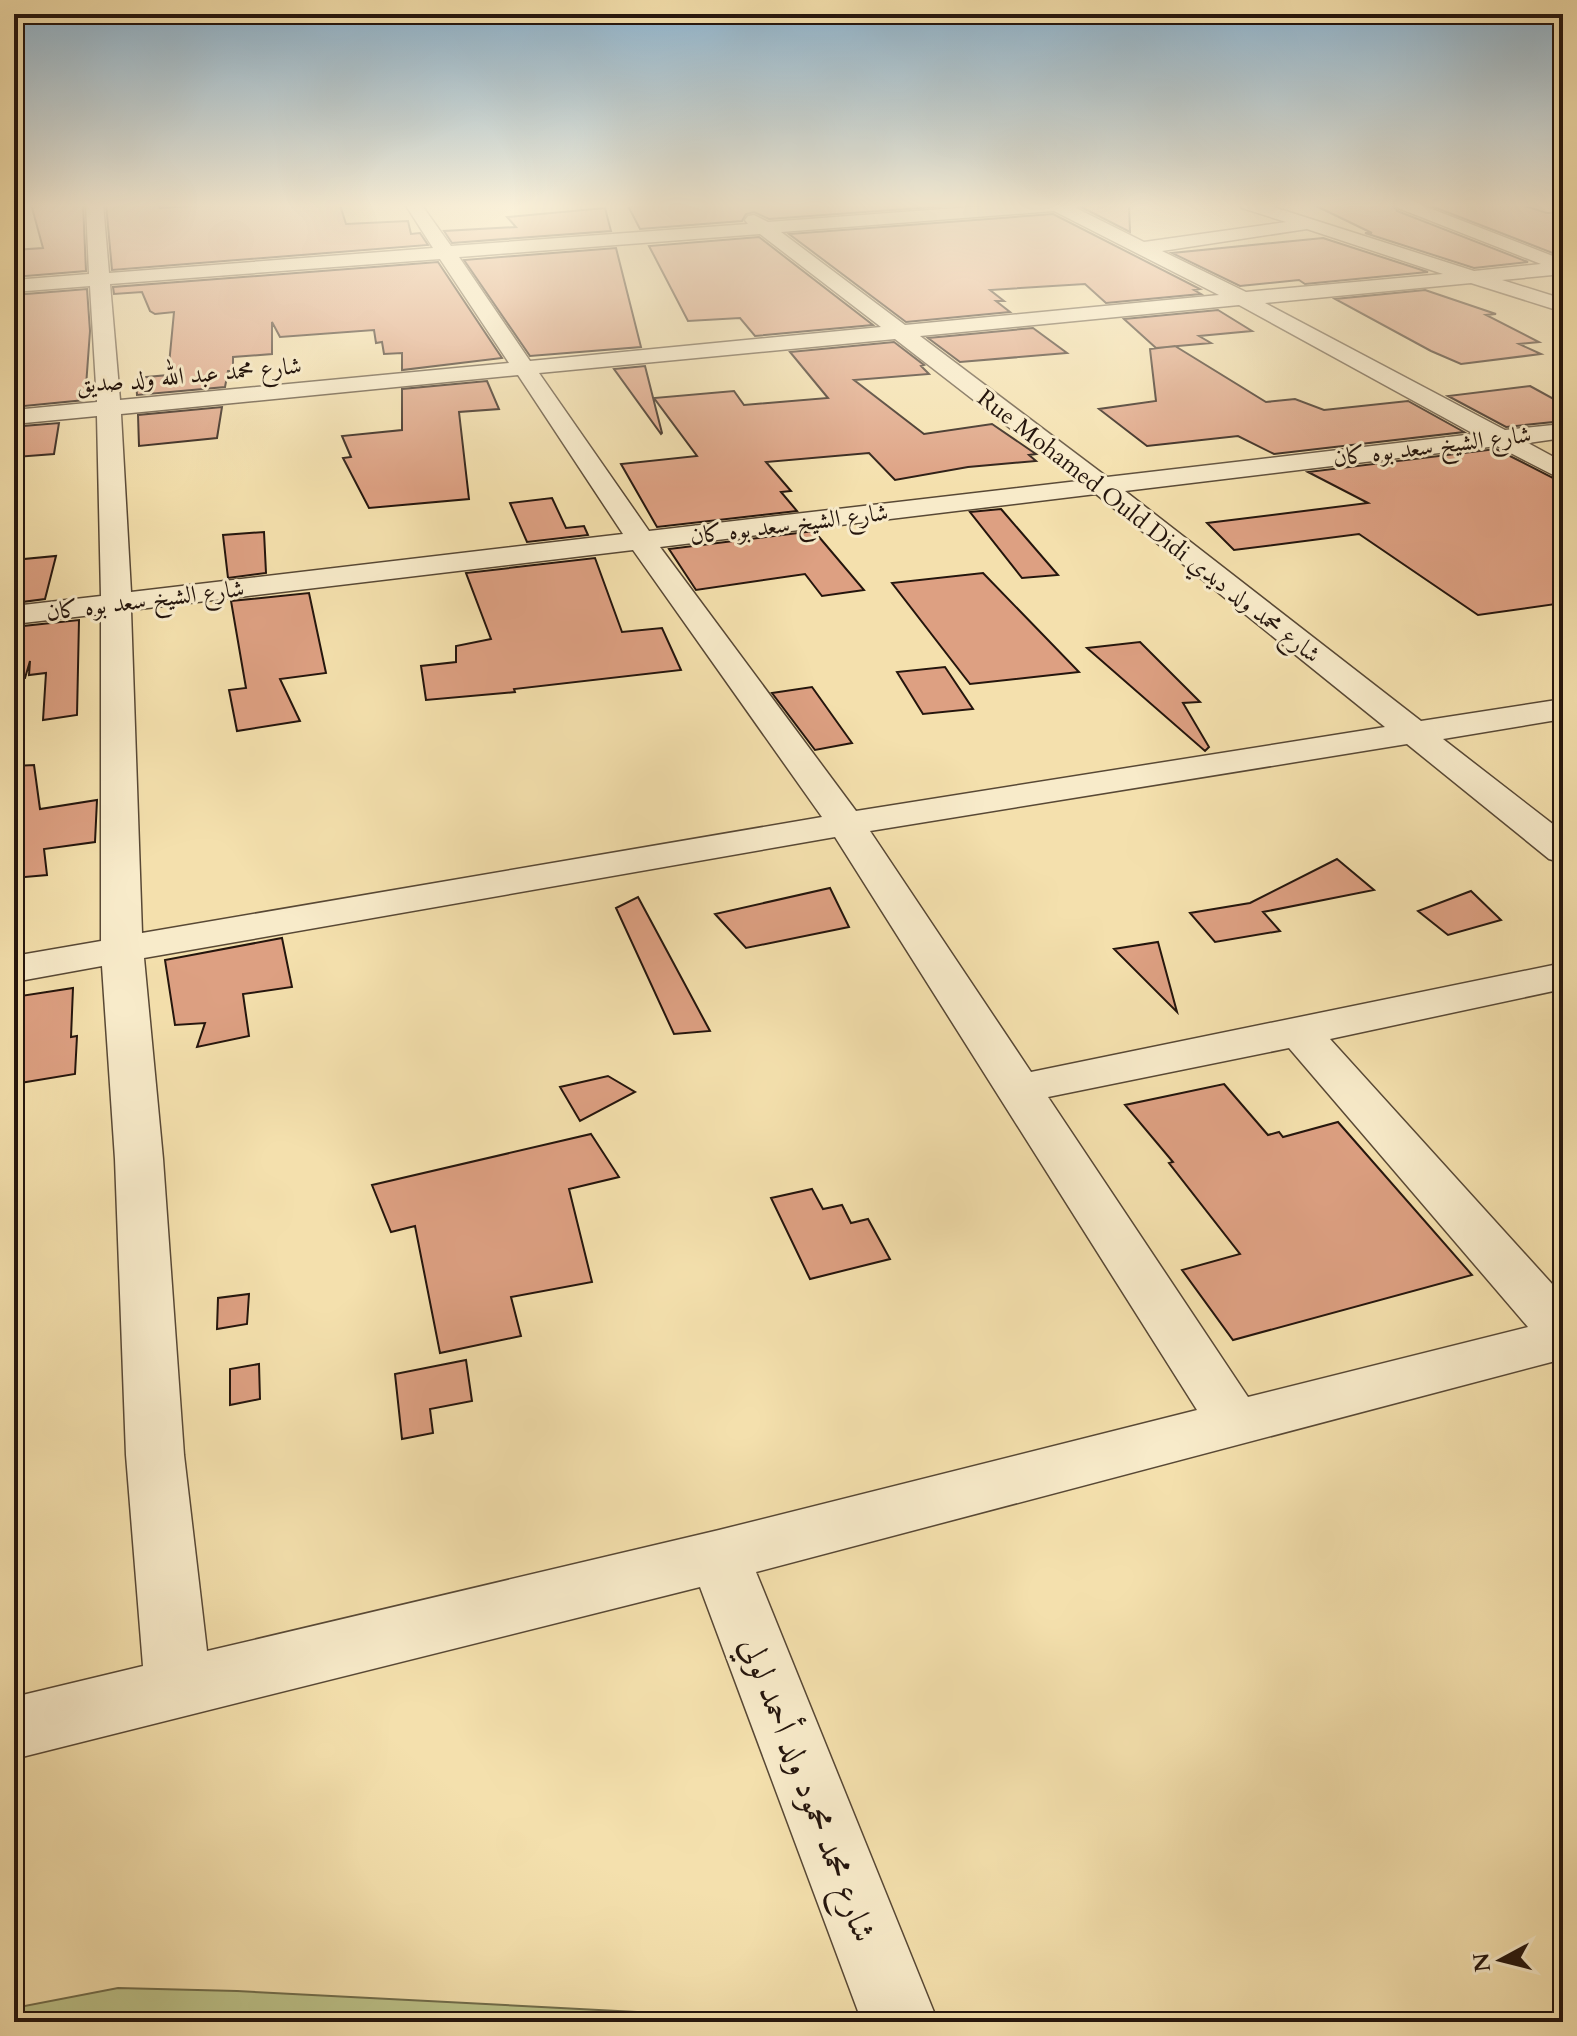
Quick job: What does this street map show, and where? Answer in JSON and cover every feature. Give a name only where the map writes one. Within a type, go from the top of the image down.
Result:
[{"type":"street","points":[[103,299],[116,603],[122,951],[139,1159],[155,1455],[178,1689]]},
{"type":"street","points":[[478,299],[642,542],[846,824],[1236,1425]]},
{"type":"street","name":"Rue Mohamed Ould Didi شارع محمد ولد ديدي","points":[[856,299],[1099,484],[1563,851]]},
{"type":"street","points":[[1243,299],[1563,472]]},
{"type":"street","name":"شارع محمد عبد الله ولد صديق","points":[[14,417],[1243,299]]},
{"type":"street","points":[[1540,299],[1563,306]]},
{"type":"street","name":"شارع الشيخ سعد بوه كان","points":[[14,615],[1563,431]]},
{"type":"street","points":[[14,969],[846,824],[1563,709]]},
{"type":"street","points":[[1017,1089],[1563,976]]},
{"type":"street","points":[[1299,1032],[1563,1331]]},
{"type":"street","points":[[14,1728],[719,1556],[1563,1339]]},
{"type":"street","name":"شارع محمد محمود ولد أحمد لولي","points":[[719,1556],[900,2022]]},
{"type":"green space","points":[[118,1988],[237,1991],[656,2013],[688,2022],[14,2022],[14,2008]]},
{"type":"building","points":[[14,299],[88,299],[90,331],[85,400],[14,407]]},
{"type":"building","points":[[145,299],[463,299],[502,358],[402,370],[402,353],[384,354],[382,342],[376,343],[374,330],[280,337],[272,322],[272,354],[233,357],[233,371],[228,371],[225,387],[137,395],[136,378],[168,375],[174,312],[155,314],[150,311]]},
{"type":"building","points":[[491,299],[629,299],[641,347],[530,356]]},
{"type":"building","points":[[677,299],[839,299],[873,325],[755,336],[740,318],[688,321]]},
{"type":"building","points":[[875,299],[1001,299],[1004,301],[996,301],[1010,312],[906,322]]},
{"type":"building","points":[[1102,299],[1148,299],[1106,303]]},
{"type":"building","points":[[1335,299],[1452,299],[1496,314],[1486,315],[1539,342],[1519,344],[1541,354],[1461,364]]},
{"type":"building","points":[[1218,310],[1252,331],[1199,336],[1211,343],[1156,348],[1124,319]]},
{"type":"building","points":[[1033,328],[1067,353],[960,362],[928,338]]},
{"type":"building","points":[[894,342],[924,365],[921,366],[929,374],[854,380],[924,434],[992,424],[1036,454],[1029,455],[1036,461],[968,467],[895,480],[869,453],[766,462],[791,491],[781,492],[797,511],[657,527],[621,464],[697,456],[654,398],[734,391],[744,405],[828,398],[790,352]]},
{"type":"building","points":[[1175,346],[1266,402],[1295,399],[1324,410],[1408,401],[1464,432],[1274,454],[1238,436],[1147,446],[1099,409],[1156,401],[1150,349]]},
{"type":"building","points":[[645,366],[662,433],[661,434],[614,369]]},
{"type":"building","points":[[487,381],[499,409],[459,412],[469,499],[369,508],[343,458],[351,457],[342,436],[402,430],[402,389]]},
{"type":"building","points":[[1530,386],[1563,404],[1563,421],[1506,427],[1448,396]]},
{"type":"building","points":[[222,407],[217,438],[139,446],[138,415]]},
{"type":"building","points":[[59,423],[54,454],[16,457],[23,426]]},
{"type":"building","points":[[1496,449],[1563,483],[1563,603],[1478,615],[1359,534],[1234,550],[1207,523],[1368,503],[1308,472]]},
{"type":"building","points":[[552,498],[566,528],[584,526],[588,535],[527,542],[510,503]]},
{"type":"building","points":[[1001,509],[1058,575],[1022,578],[970,512]]},
{"type":"building","points":[[814,531],[864,590],[822,596],[805,574],[696,590],[669,549]]},
{"type":"building","points":[[264,532],[266,573],[228,578],[223,535]]},
{"type":"building","points":[[56,556],[45,599],[14,603],[14,560]]},
{"type":"building","points":[[595,558],[622,632],[662,628],[681,670],[514,689],[515,692],[426,700],[421,666],[456,662],[456,646],[491,639],[466,573]]},
{"type":"building","points":[[983,573],[1079,672],[970,684],[892,583]]},
{"type":"building","points":[[309,593],[326,673],[280,679],[300,721],[237,731],[229,690],[246,688],[231,601]]},
{"type":"building","points":[[79,620],[77,715],[43,720],[46,673],[29,675],[30,661],[25,678],[14,677],[14,627]]},
{"type":"building","points":[[1140,642],[1200,702],[1183,703],[1209,747],[1205,751],[1087,648]]},
{"type":"building","points":[[945,667],[973,709],[923,714],[897,672]]},
{"type":"building","points":[[812,687],[852,743],[815,750],[772,693]]},
{"type":"building","points":[[34,765],[40,809],[97,800],[95,842],[44,849],[47,875],[14,878],[14,766]]},
{"type":"building","points":[[1337,859],[1374,890],[1263,912],[1280,931],[1215,942],[1190,913],[1250,903]]},
{"type":"building","points":[[830,888],[849,927],[746,948],[715,914]]},
{"type":"building","points":[[1471,891],[1501,920],[1448,935],[1418,911]]},
{"type":"building","points":[[638,897],[710,1031],[674,1034],[616,908]]},
{"type":"building","points":[[282,938],[292,987],[243,994],[249,1036],[197,1047],[205,1023],[175,1025],[165,960]]},
{"type":"building","points":[[1158,942],[1177,1012],[1114,949]]},
{"type":"building","points":[[73,988],[71,1037],[77,1036],[75,1074],[14,1084],[14,997]]},
{"type":"building","points":[[608,1076],[635,1092],[580,1121],[560,1087]]},
{"type":"building","points":[[1224,1084],[1268,1135],[1279,1132],[1283,1137],[1338,1122],[1472,1275],[1233,1340],[1182,1270],[1240,1254],[1169,1163],[1173,1162],[1125,1105]]},
{"type":"building","points":[[591,1134],[619,1177],[569,1189],[592,1282],[511,1297],[521,1336],[440,1353],[415,1226],[391,1232],[372,1185]]},
{"type":"building","points":[[812,1189],[823,1209],[842,1205],[851,1223],[868,1219],[890,1259],[810,1279],[771,1198]]},
{"type":"building","points":[[249,1294],[247,1324],[217,1329],[218,1298]]},
{"type":"building","points":[[466,1360],[472,1401],[430,1409],[433,1433],[402,1439],[395,1374]]},
{"type":"building","points":[[259,1364],[260,1399],[230,1405],[230,1369]]}]
